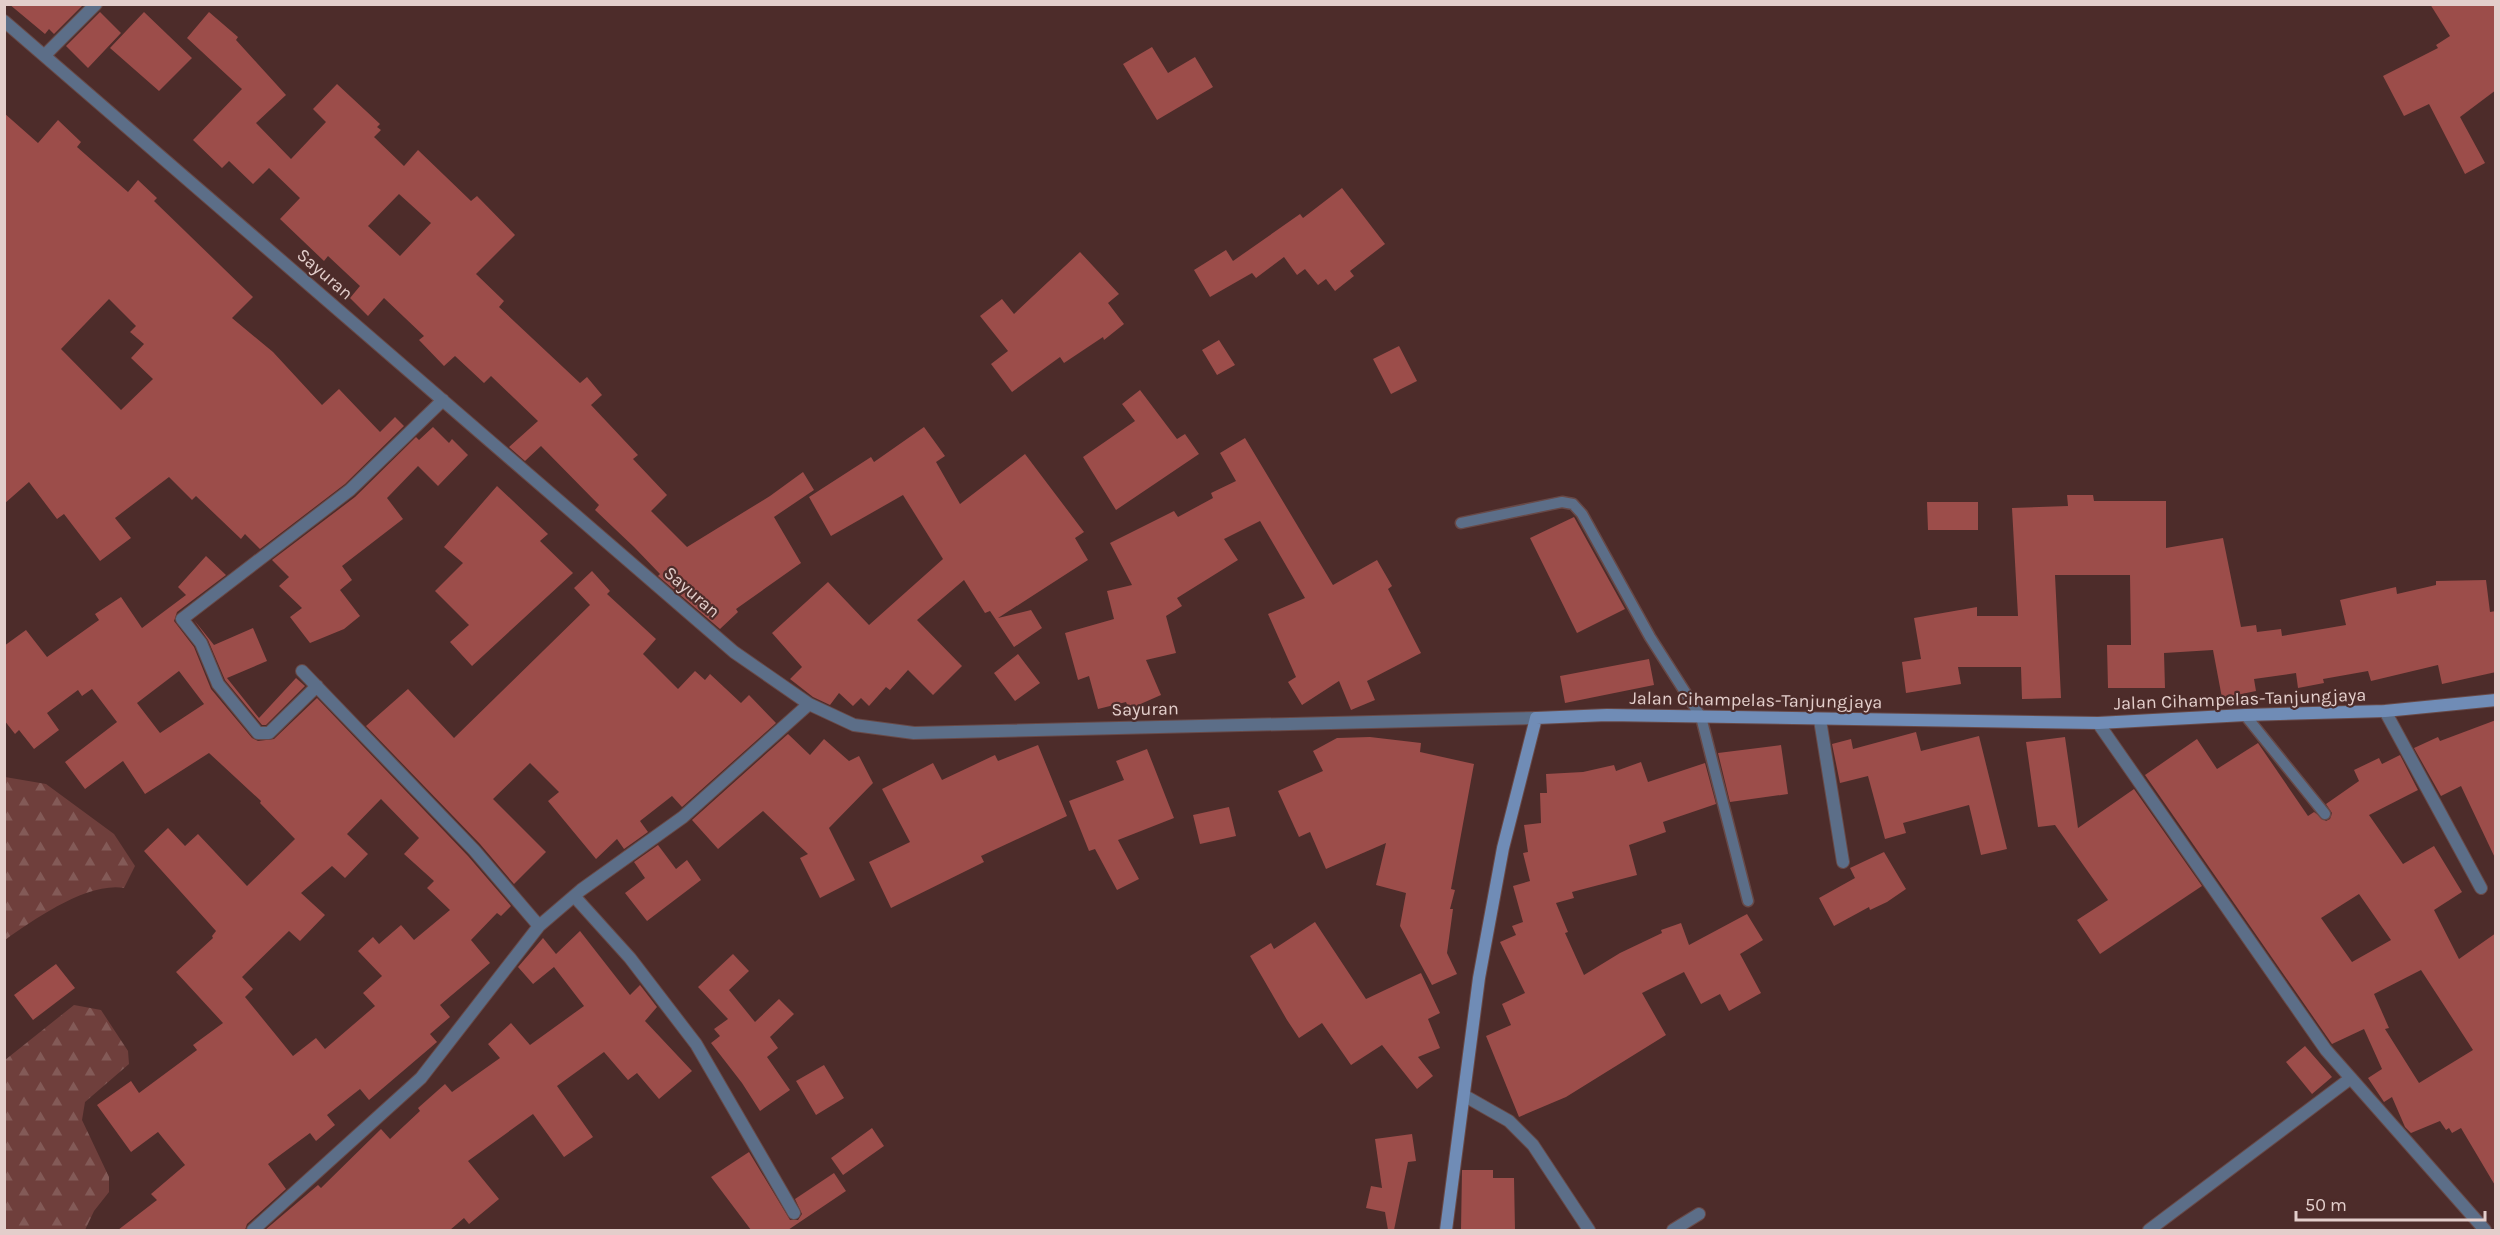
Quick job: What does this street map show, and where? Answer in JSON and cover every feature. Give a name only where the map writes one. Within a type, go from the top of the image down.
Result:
[{"type":"main road","name":"Jalan Cihampelas-Tanjungjaya","points":[[1536,718],[1701,717],[2098,723],[2245,715],[2385,711],[2496,700]]},
{"type":"main road","points":[[1446,1230],[1479,978],[1503,848],[1536,718]]},
{"type":"street","points":[[45,55],[96,4]]},
{"type":"street","name":"Sayuran","points":[[4,21],[734,652],[809,704],[854,725],[914,733],[1536,718]]},
{"type":"street","points":[[317,686],[269,734],[258,733],[218,684],[201,643],[182,619],[350,490],[443,400]]},
{"type":"street","points":[[302,671],[474,850],[539,926]]},
{"type":"street","points":[[253,1230],[420,1078],[539,926],[574,896],[683,817],[809,704]]},
{"type":"street","points":[[2385,711],[2481,888]]},
{"type":"street","points":[[1821,720],[1843,862]]},
{"type":"street","points":[[2098,723],[2302,1016],[2350,1078],[2485,1230]]},
{"type":"street","points":[[574,896],[630,958],[696,1044],[794,1213]]},
{"type":"street","points":[[2149,1230],[2350,1078]]},
{"type":"street","points":[[1465,1096],[1509,1121],[1533,1145],[1589,1230]]},
{"type":"street","points":[[1673,1230],[1699,1214]]},
{"type":"lane","points":[[1461,523],[1562,502],[1573,504],[1582,514],[1650,637],[1701,717],[1748,901]]},
{"type":"lane","points":[[2245,715],[2325,814]]},
{"type":"green space","points":[[5,777],[46,784],[114,834],[135,866],[124,888],[109,888],[78,896],[31,922],[5,940]]},
{"type":"green space","points":[[74,1005],[101,1010],[128,1051],[129,1064],[85,1102],[82,1120],[109,1177],[109,1192],[94,1211],[85,1230],[5,1230],[5,1060]]},
{"type":"building","points":[[9,4],[84,4],[54,34],[49,29],[45,34]]},
{"type":"building","points":[[2430,4],[2496,4],[2496,90],[2460,117],[2485,163],[2465,174],[2429,104],[2404,116],[2383,76],[2438,48],[2436,45],[2450,36]]},
{"type":"building","points":[[100,12],[121,33],[88,68],[66,46]]},
{"type":"building","points":[[144,12],[192,58],[159,91],[110,48]]},
{"type":"building","points":[[209,12],[238,37],[236,40],[286,95],[256,123],[291,159],[326,122],[313,109],[337,84],[380,124],[377,127],[381,130],[374,137],[404,166],[418,150],[471,201],[477,196],[515,235],[476,274],[504,301],[499,307],[580,383],[587,377],[602,395],[591,405],[638,455],[633,459],[667,495],[651,511],[687,547],[770,496],[803,472],[814,490],[774,517],[801,563],[736,609],[738,612],[720,629],[658,576],[660,574],[595,510],[599,505],[541,446],[525,461],[509,447],[538,421],[491,376],[484,383],[455,356],[444,366],[419,340],[424,336],[384,298],[368,316],[350,298],[360,286],[328,256],[324,261],[280,219],[300,198],[269,168],[253,184],[229,161],[222,168],[193,140],[242,89],[187,38]],"holes":[[[399,194],[431,223],[400,256],[368,226]]]},
{"type":"building","points":[[1152,47],[1168,73],[1195,57],[1213,87],[1157,120],[1123,64]]},
{"type":"building","points":[[4,113],[38,143],[58,120],[81,142],[77,147],[128,192],[138,180],[157,198],[154,201],[253,297],[232,318],[273,352],[322,405],[339,389],[380,432],[395,417],[404,426],[345,484],[260,549],[245,534],[241,539],[196,496],[192,500],[169,477],[115,518],[131,538],[100,561],[64,514],[57,519],[29,482],[4,504]],"holes":[[[109,299],[136,326],[130,332],[144,344],[131,358],[153,379],[121,410],[61,349]]]},
{"type":"building","points":[[1342,188],[1385,244],[1350,271],[1354,276],[1335,291],[1326,279],[1318,285],[1305,269],[1297,275],[1284,257],[1256,278],[1252,273],[1210,297],[1194,270],[1226,250],[1233,261],[1300,214],[1303,218]]},
{"type":"building","points":[[1080,252],[1119,294],[1108,303],[1124,324],[1104,340],[1103,337],[1064,363],[1060,357],[1012,392],[991,364],[1008,351],[980,316],[1002,299],[1014,314]]},
{"type":"building","points":[[1219,340],[1235,365],[1217,375],[1202,350]]},
{"type":"building","points":[[1399,346],[1417,381],[1391,394],[1373,359]]},
{"type":"building","points":[[1140,390],[1177,439],[1185,434],[1199,454],[1116,510],[1083,457],[1135,421],[1122,404]]},
{"type":"building","points":[[433,427],[449,443],[452,439],[468,455],[438,486],[418,466],[387,498],[403,519],[342,566],[352,580],[340,590],[360,616],[344,629],[310,643],[290,617],[302,608],[279,586],[289,577],[272,560],[355,497],[416,437],[419,440]]},
{"type":"building","points":[[924,427],[945,456],[936,462],[960,504],[1025,454],[1084,532],[1075,538],[1088,560],[998,618],[1031,610],[1042,628],[1014,647],[990,611],[985,613],[964,580],[917,620],[962,666],[933,695],[908,670],[890,690],[886,687],[869,706],[861,698],[853,706],[839,693],[830,705],[813,697],[790,679],[802,667],[772,633],[828,582],[869,625],[943,559],[903,495],[831,536],[809,497],[871,457],[874,462]]},
{"type":"building","points":[[1245,438],[1333,585],[1377,560],[1392,586],[1388,589],[1421,653],[1367,681],[1375,700],[1351,710],[1339,681],[1302,705],[1288,682],[1296,677],[1268,614],[1305,598],[1260,521],[1224,539],[1238,560],[1177,598],[1182,606],[1166,616],[1176,653],[1146,660],[1161,695],[1129,709],[1126,702],[1098,709],[1089,676],[1078,680],[1065,633],[1114,619],[1107,591],[1132,585],[1110,543],[1174,511],[1178,517],[1213,498],[1211,493],[1236,481],[1220,453]]},
{"type":"building","points":[[497,486],[548,534],[540,541],[573,573],[472,666],[450,642],[469,625],[435,591],[463,563],[444,547]]},
{"type":"building","points":[[2067,495],[2093,495],[2094,501],[2166,501],[2166,548],[2223,538],[2241,627],[2256,625],[2257,632],[2281,629],[2282,636],[2346,625],[2340,600],[2396,587],[2397,594],[2436,585],[2436,581],[2486,580],[2490,612],[2496,611],[2496,672],[2442,684],[2438,665],[2371,681],[2368,671],[2323,679],[2324,683],[2298,688],[2296,673],[2254,679],[2256,691],[2222,698],[2213,650],[2164,653],[2165,688],[2108,688],[2107,645],[2131,645],[2130,575],[2055,575],[2061,698],[2022,699],[2021,667],[1958,667],[1961,684],[1906,693],[1902,662],[1921,659],[1914,618],[1977,607],[1977,616],[2018,616],[2012,508],[2068,506]]},
{"type":"building","points":[[1927,502],[1978,502],[1978,530],[1928,530]]},
{"type":"building","points":[[1574,517],[1625,609],[1577,633],[1530,538]]},
{"type":"building","points":[[206,556],[226,575],[177,612],[174,621],[194,647],[211,689],[252,738],[258,741],[274,739],[317,698],[468,856],[511,906],[501,916],[497,913],[471,940],[490,963],[440,1005],[450,1017],[430,1034],[437,1042],[369,1100],[360,1089],[327,1115],[335,1125],[316,1141],[310,1133],[268,1164],[286,1189],[247,1224],[245,1230],[118,1230],[157,1200],[151,1194],[185,1165],[158,1132],[131,1152],[97,1105],[131,1081],[139,1093],[197,1050],[193,1045],[223,1023],[176,972],[213,938],[216,931],[144,851],[168,828],[185,846],[198,834],[247,886],[295,839],[260,803],[261,801],[209,753],[145,794],[123,761],[85,789],[65,762],[117,722],[92,689],[82,696],[78,690],[47,713],[59,730],[34,749],[19,730],[15,734],[4,720],[4,646],[26,630],[47,657],[99,620],[95,614],[121,597],[142,628],[186,595],[178,587]],"holes":[[[179,671],[204,704],[160,733],[137,703]],[[381,799],[419,838],[404,854],[434,881],[427,888],[450,910],[414,940],[401,925],[379,944],[373,937],[358,951],[382,976],[363,993],[375,1006],[325,1049],[316,1038],[293,1056],[245,997],[253,989],[242,977],[289,931],[300,941],[325,915],[301,893],[332,866],[345,878],[368,854],[347,834]]]},
{"type":"building","points":[[592,571],[610,591],[607,594],[656,639],[643,654],[678,689],[695,671],[705,680],[710,674],[741,703],[749,695],[776,723],[682,807],[672,796],[640,821],[648,832],[624,849],[617,839],[596,859],[548,801],[559,792],[530,763],[493,799],[546,852],[514,884],[480,844],[366,726],[408,689],[454,738],[590,605],[574,588]]},
{"type":"building","points":[[194,620],[214,645],[253,628],[267,661],[227,678],[259,718],[296,678],[305,686],[266,725],[262,725],[225,680],[208,640]]},
{"type":"building","points":[[1018,654],[1040,683],[1015,701],[994,673]]},
{"type":"building","points":[[1649,659],[1654,685],[1565,703],[1560,676]]},
{"type":"building","points":[[2496,720],[2496,860],[2461,786],[2441,796],[2414,748],[2438,737],[2440,741]]},
{"type":"building","points":[[1916,732],[1921,751],[1979,736],[2007,849],[1981,855],[1969,805],[1903,823],[1906,833],[1885,839],[1868,776],[1840,783],[1832,744],[1851,739],[1853,749]]},
{"type":"building","points":[[788,734],[810,755],[824,739],[849,761],[859,756],[873,783],[829,828],[855,880],[820,898],[800,858],[808,854],[763,811],[718,849],[692,820]]},
{"type":"building","points":[[1370,737],[1421,743],[1420,752],[1474,764],[1451,889],[1455,890],[1450,909],[1453,909],[1447,953],[1457,974],[1432,985],[1400,926],[1406,893],[1376,885],[1386,843],[1326,869],[1310,832],[1299,837],[1278,791],[1323,771],[1313,751],[1337,738]]},
{"type":"building","points":[[2065,737],[2078,828],[2134,789],[2202,886],[2100,954],[2077,920],[2108,900],[2055,825],[2038,827],[2026,742]]},
{"type":"building","points":[[2197,739],[2217,769],[2258,743],[2308,816],[2314,812],[2326,821],[2330,819],[2332,813],[2326,804],[2359,781],[2354,770],[2379,758],[2382,764],[2400,755],[2418,790],[2369,815],[2403,864],[2434,846],[2462,892],[2434,910],[2459,959],[2496,933],[2496,1187],[2461,1128],[2452,1133],[2449,1128],[2446,1130],[2440,1121],[2411,1133],[2405,1127],[2392,1097],[2384,1102],[2368,1078],[2382,1069],[2364,1029],[2332,1044],[2145,775]],"holes":[[[2359,894],[2391,940],[2352,962],[2321,918]],[[2421,970],[2473,1050],[2419,1083],[2385,1029],[2389,1028],[2374,994]]]},
{"type":"building","points":[[1038,745],[1067,816],[981,856],[984,862],[891,908],[869,862],[910,842],[882,789],[933,763],[942,780],[995,755],[998,761]]},
{"type":"building","points":[[1781,745],[1788,794],[1730,802],[1718,753]]},
{"type":"building","points":[[1147,749],[1174,818],[1118,840],[1139,879],[1117,890],[1095,849],[1089,851],[1069,801],[1124,780],[1116,761]]},
{"type":"building","points":[[1641,762],[1648,782],[1705,763],[1716,804],[1663,822],[1666,832],[1629,845],[1637,875],[1572,892],[1574,898],[1556,903],[1568,932],[1565,933],[1584,975],[1620,953],[1662,933],[1661,930],[1681,923],[1689,945],[1747,914],[1763,940],[1740,954],[1761,993],[1729,1011],[1720,994],[1701,1004],[1684,972],[1642,993],[1666,1035],[1566,1097],[1519,1117],[1486,1036],[1511,1025],[1502,1004],[1525,993],[1500,942],[1516,935],[1512,926],[1523,922],[1513,886],[1530,881],[1523,853],[1528,852],[1524,825],[1541,823],[1540,793],[1547,793],[1546,774],[1583,772],[1614,765],[1616,771]]},
{"type":"building","points":[[1229,807],[1236,836],[1200,844],[1193,815]]},
{"type":"building","points":[[658,845],[676,869],[687,860],[701,880],[647,921],[625,893],[645,878],[634,862]]},
{"type":"building","points":[[1884,852],[1906,889],[1887,902],[1870,910],[1869,907],[1834,926],[1819,898],[1855,878],[1850,868]]},
{"type":"building","points":[[1315,922],[1366,999],[1421,973],[1440,1013],[1428,1019],[1440,1048],[1418,1057],[1433,1076],[1417,1089],[1382,1045],[1351,1065],[1322,1023],[1299,1038],[1287,1020],[1250,956],[1271,943],[1274,949]]},
{"type":"building","points":[[580,931],[630,995],[640,985],[657,1007],[645,1021],[692,1071],[659,1099],[637,1073],[628,1080],[604,1052],[557,1086],[593,1137],[564,1157],[533,1114],[468,1161],[499,1199],[469,1224],[464,1218],[450,1230],[265,1230],[318,1185],[321,1188],[381,1129],[390,1139],[420,1111],[418,1108],[445,1084],[452,1092],[500,1058],[488,1044],[511,1023],[530,1045],[584,1006],[554,967],[533,984],[518,967],[543,938],[556,954]]},
{"type":"building","points":[[733,954],[749,971],[729,990],[755,1022],[779,999],[794,1014],[770,1037],[778,1048],[767,1057],[790,1090],[760,1111],[711,1043],[720,1036],[714,1029],[728,1019],[698,987]]},
{"type":"building","points":[[56,964],[75,988],[33,1020],[14,995]]},
{"type":"building","points":[[2305,1046],[2332,1077],[2312,1094],[2286,1062]]},
{"type":"building","points":[[824,1065],[844,1098],[816,1115],[796,1081]]},
{"type":"building","points":[[872,1128],[884,1146],[843,1175],[831,1158]]},
{"type":"building","points":[[1412,1134],[1416,1161],[1408,1162],[1394,1230],[1388,1230],[1385,1212],[1366,1208],[1371,1186],[1382,1188],[1375,1139]]},
{"type":"building","points":[[749,1152],[790,1220],[798,1220],[802,1214],[795,1199],[834,1173],[846,1191],[788,1230],[751,1230],[711,1177]]},
{"type":"building","points":[[1462,1170],[1493,1170],[1493,1178],[1514,1178],[1515,1230],[1461,1230]]}]
